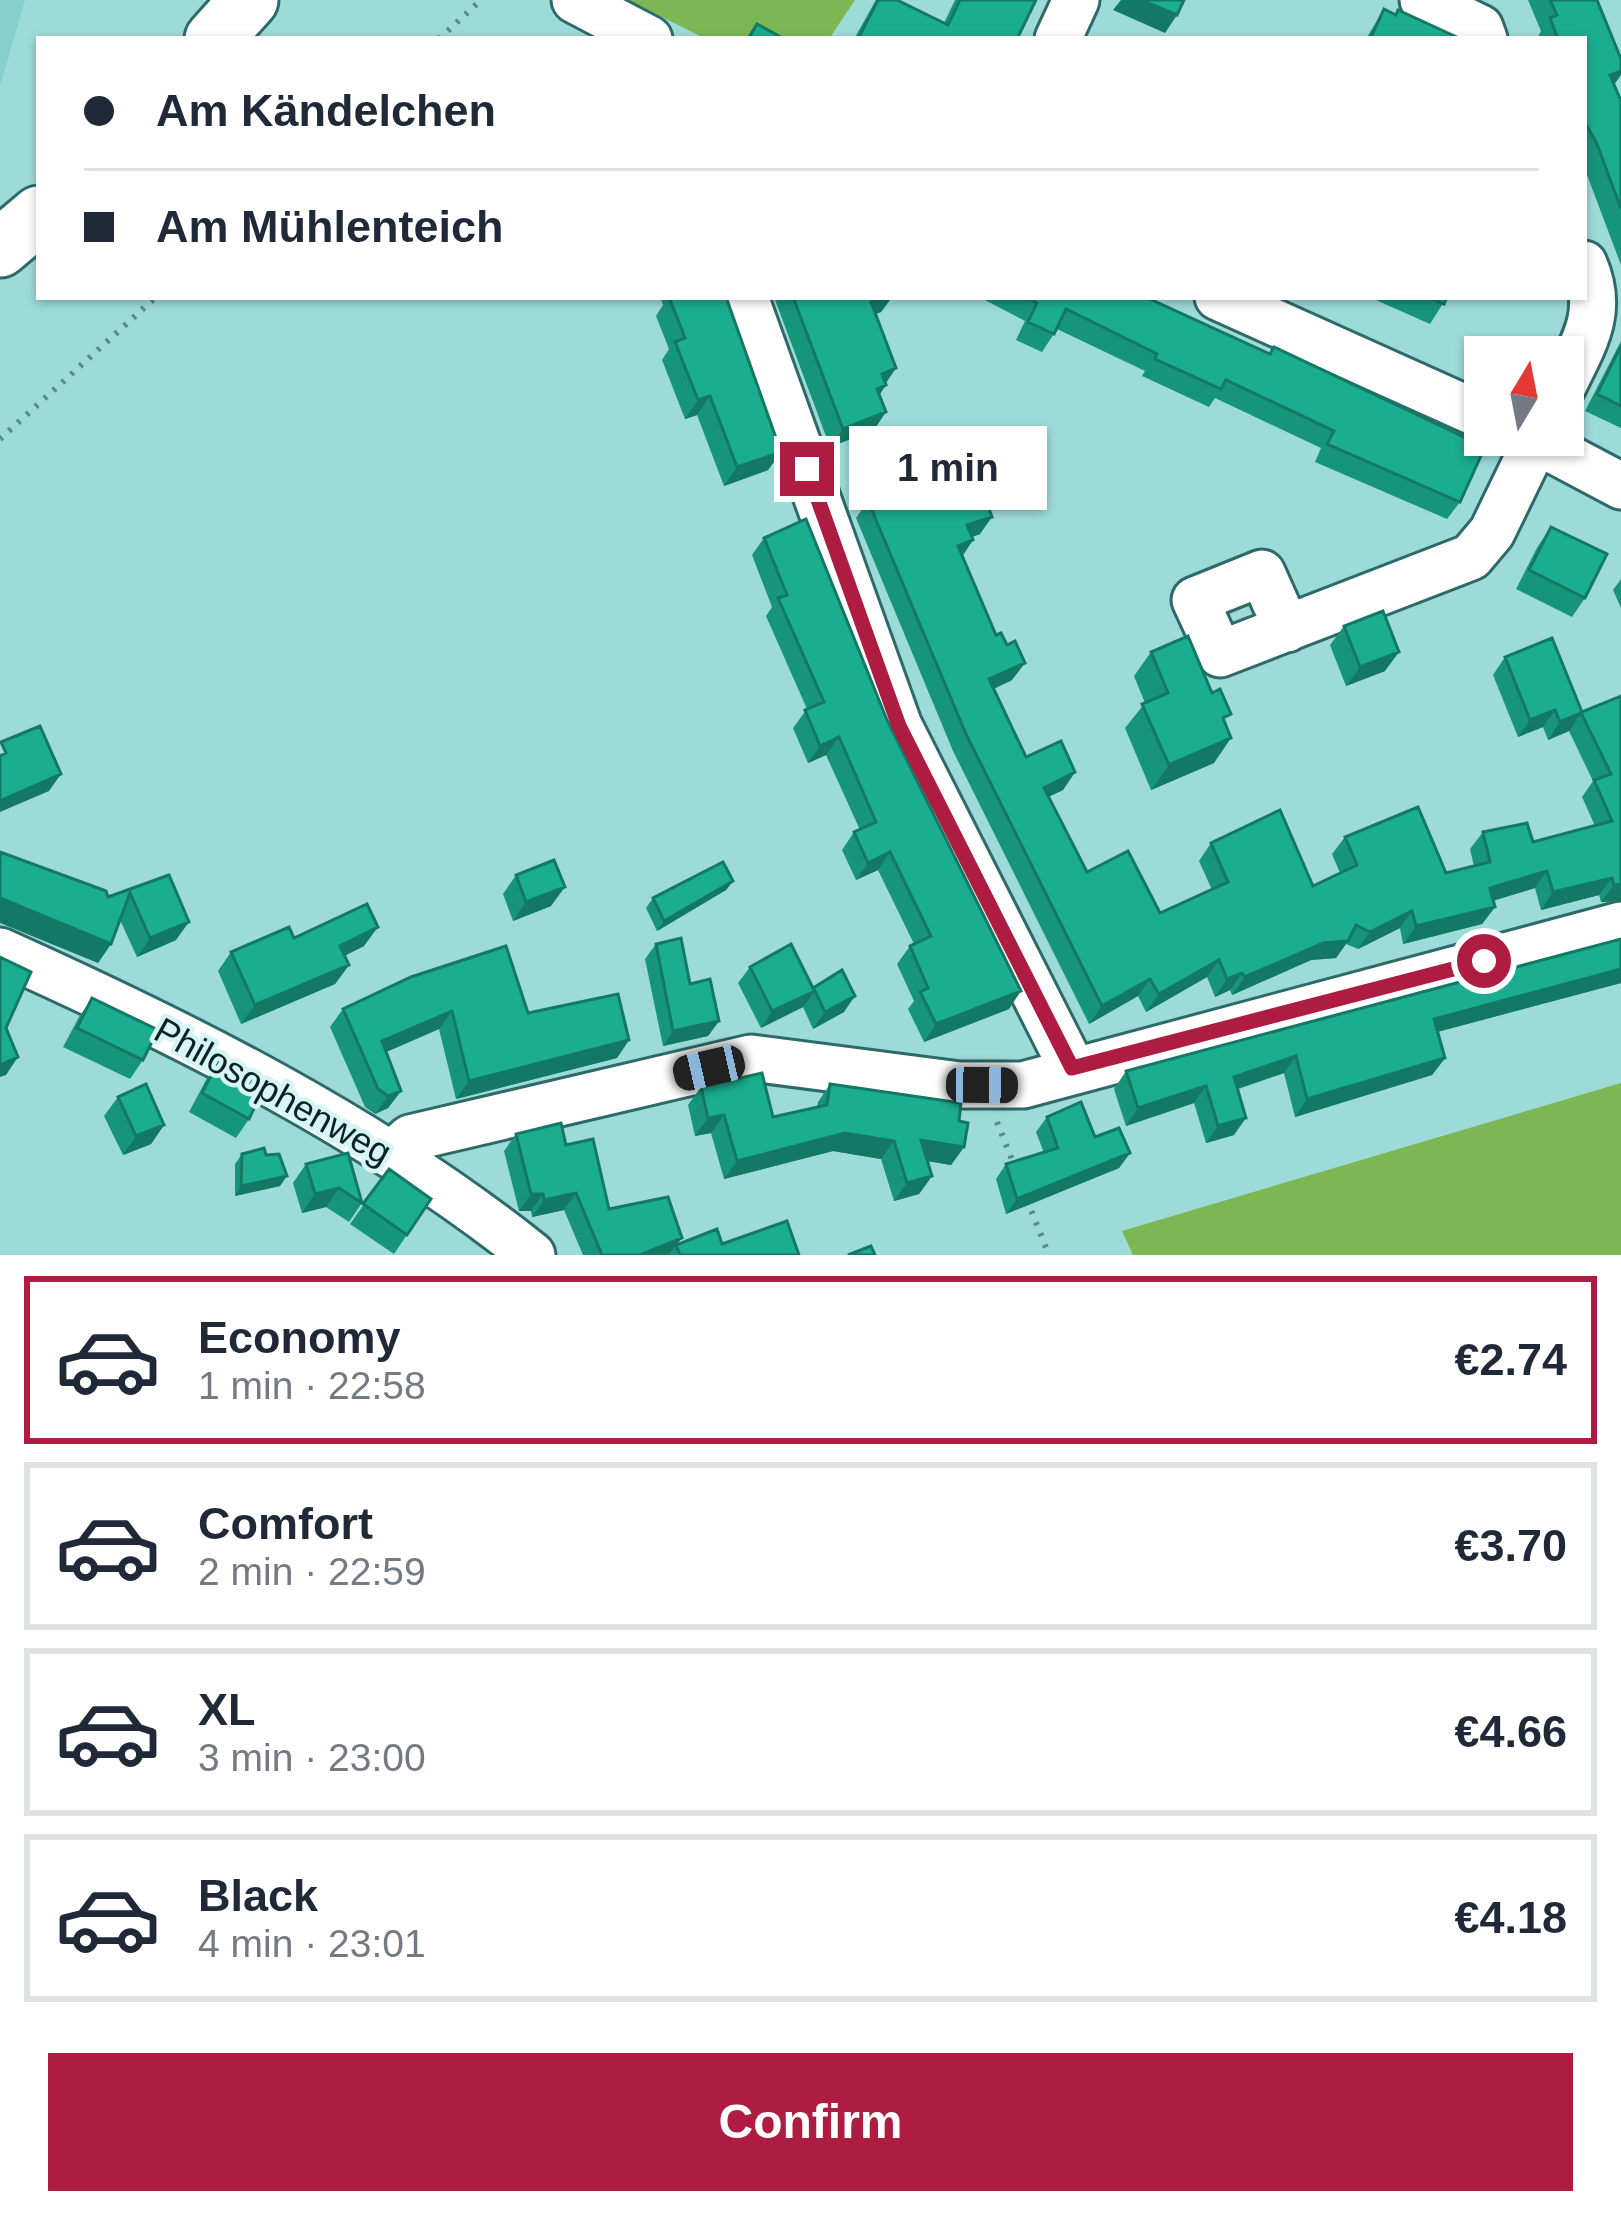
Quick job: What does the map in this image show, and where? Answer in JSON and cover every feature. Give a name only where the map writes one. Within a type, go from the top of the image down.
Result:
[{"type":"main road","points":[[217,36],[249,0]]},
{"type":"main road","points":[[0,248],[36,218]]},
{"type":"street","points":[[574,0],[643,36]]},
{"type":"street","points":[[1059,36],[1076,0]]},
{"type":"street","points":[[1423,0],[1478,22]]},
{"type":"street","points":[[1584,344],[1594,324],[1596,302],[1587,274]]},
{"type":"street","points":[[746,300],[899,726],[1072,1068]]},
{"type":"street","points":[[1225,300],[1464,408]]},
{"type":"street","points":[[1287,629],[1471,557],[1492,532],[1526,456]]},
{"type":"street","points":[[1568,456],[1621,486]]},
{"type":"street","points":[[392,1155],[410,1138],[751,1058],[982,1085],[1023,1085],[1072,1068],[1621,925]]},
{"type":"street","name":"Philosophenweg","points":[[0,951],[166,1030],[392,1155],[532,1255]]},
{"type":"path","points":[[442,36],[481,0]]},
{"type":"path","points":[[0,439],[153,300]]},
{"type":"path","points":[[982,1085],[1016,1170]]},
{"type":"path","points":[[1024,1191],[1049,1255]]},
{"type":"shaded area","points":[[0,0],[25,0],[0,86]]},
{"type":"green space","points":[[628,0],[855,0],[831,36],[700,36]]},
{"type":"green space","points":[[1621,1083],[1621,1255],[1133,1255],[1122,1231]]},
{"type":"building","points":[[878,0],[897,0],[948,25],[960,0],[1036,0],[1018,36],[860,36]]},
{"type":"building","points":[[1141,0],[1184,0],[1177,15]]},
{"type":"building","points":[[1550,0],[1597,0],[1621,59],[1621,71],[1610,75],[1621,101],[1621,209],[1587,126],[1587,36],[1557,36],[1550,18],[1557,15]]},
{"type":"building","points":[[1384,9],[1396,15],[1398,10],[1454,36],[1371,36]]},
{"type":"building","points":[[757,24],[779,36],[750,36]]},
{"type":"building","points":[[670,300],[727,300],[781,452],[737,467],[710,396],[698,400],[675,342],[685,338]]},
{"type":"building","points":[[794,300],[877,300],[871,302],[896,368],[882,374],[886,385],[877,389],[886,412],[843,429]]},
{"type":"building","points":[[1032,300],[1152,300],[1270,354],[1274,347],[1464,437],[1464,456],[1481,456],[1460,502],[1327,444],[1334,431],[1226,380],[1221,389],[1155,359],[1157,354],[1066,309],[1054,334],[1028,322],[1037,303]]},
{"type":"building","points":[[1621,346],[1621,406],[1597,394]]},
{"type":"building","points":[[930,477],[940,504],[982,489],[992,517],[967,525],[973,540],[958,546],[996,635],[1001,633],[1007,645],[1015,641],[1025,663],[989,679],[1026,757],[1061,741],[1075,772],[1044,788],[1087,872],[1128,851],[1160,913],[1228,882],[1211,843],[1280,810],[1313,886],[1357,865],[1345,837],[1418,807],[1446,873],[1490,862],[1483,832],[1527,823],[1533,842],[1612,821],[1594,780],[1611,774],[1581,713],[1560,722],[1555,710],[1530,720],[1505,657],[1552,638],[1582,712],[1621,696],[1621,884],[1614,885],[1612,878],[1553,892],[1547,871],[1490,888],[1495,907],[1416,926],[1412,911],[1370,932],[1356,925],[1348,941],[1323,943],[1245,977],[1242,973],[1227,979],[1219,960],[1159,994],[1150,979],[1102,1006],[966,734],[868,501]]},
{"type":"building","points":[[806,519],[887,720],[1021,991],[936,1024],[920,992],[928,988],[910,946],[931,936],[890,852],[868,863],[854,832],[876,822],[839,737],[820,746],[805,710],[824,702],[778,598],[787,595],[764,538]]},
{"type":"building","points":[[1551,527],[1607,554],[1585,598],[1529,570]]},
{"type":"building","points":[[1383,611],[1399,652],[1360,667],[1344,626]]},
{"type":"building","points":[[1188,636],[1212,693],[1220,689],[1231,714],[1223,718],[1231,738],[1169,765],[1142,704],[1168,693],[1151,652]]},
{"type":"building","points":[[40,726],[61,774],[0,801],[0,756],[6,753],[1,742]]},
{"type":"building","points":[[0,852],[106,891],[108,897],[169,875],[189,922],[150,938],[130,893],[111,944],[0,898]]},
{"type":"building","points":[[554,860],[565,887],[526,902],[516,875]]},
{"type":"building","points":[[723,862],[733,881],[664,921],[653,898]]},
{"type":"building","points":[[367,904],[378,927],[340,946],[349,965],[255,1005],[231,952],[289,927],[294,938]]},
{"type":"building","points":[[681,938],[690,984],[710,979],[719,1021],[673,1031],[656,944]]},
{"type":"building","points":[[1621,939],[1621,969],[1434,1019],[1445,1058],[1307,1099],[1296,1056],[1234,1077],[1246,1118],[1218,1126],[1206,1086],[1138,1108],[1126,1071]]},
{"type":"building","points":[[791,944],[813,988],[842,970],[855,996],[825,1012],[815,991],[772,1011],[750,967]]},
{"type":"building","points":[[506,946],[528,1013],[618,994],[629,1040],[469,1081],[452,1011],[382,1041],[401,1091],[388,1096],[378,1089],[343,1009],[411,977]]},
{"type":"building","points":[[0,957],[31,972],[6,1028],[18,1057],[0,1065]]},
{"type":"building","points":[[92,998],[158,1030],[143,1060],[77,1028]]},
{"type":"building","points":[[219,1061],[259,1082],[253,1093],[260,1096],[249,1119],[202,1093]]},
{"type":"building","points":[[762,1073],[773,1117],[827,1105],[830,1084],[961,1103],[959,1121],[968,1123],[964,1147],[921,1140],[932,1176],[907,1183],[894,1141],[845,1133],[737,1161],[724,1115],[708,1118],[701,1087]]},
{"type":"building","points":[[146,1084],[164,1125],[136,1136],[118,1097]]},
{"type":"building","points":[[1081,1102],[1095,1137],[1119,1128],[1130,1153],[1017,1199],[1006,1164],[1058,1148],[1047,1117]]},
{"type":"building","points":[[561,1123],[566,1145],[593,1139],[609,1209],[668,1197],[682,1238],[640,1255],[602,1255],[576,1193],[544,1200],[543,1194],[531,1194],[516,1134]]},
{"type":"building","points":[[264,1148],[266,1155],[279,1154],[287,1176],[241,1186],[242,1154]]},
{"type":"building","points":[[348,1153],[362,1203],[339,1188],[315,1194],[306,1164]]},
{"type":"building","points":[[389,1169],[431,1199],[407,1235],[363,1204]]},
{"type":"building","points":[[787,1221],[799,1255],[680,1255],[676,1245],[717,1229],[722,1244]]},
{"type":"building","points":[[871,1246],[875,1255],[848,1255]]},
{"type":"route","points":[[807,469],[899,726],[1072,1068],[1484,961]]}]
